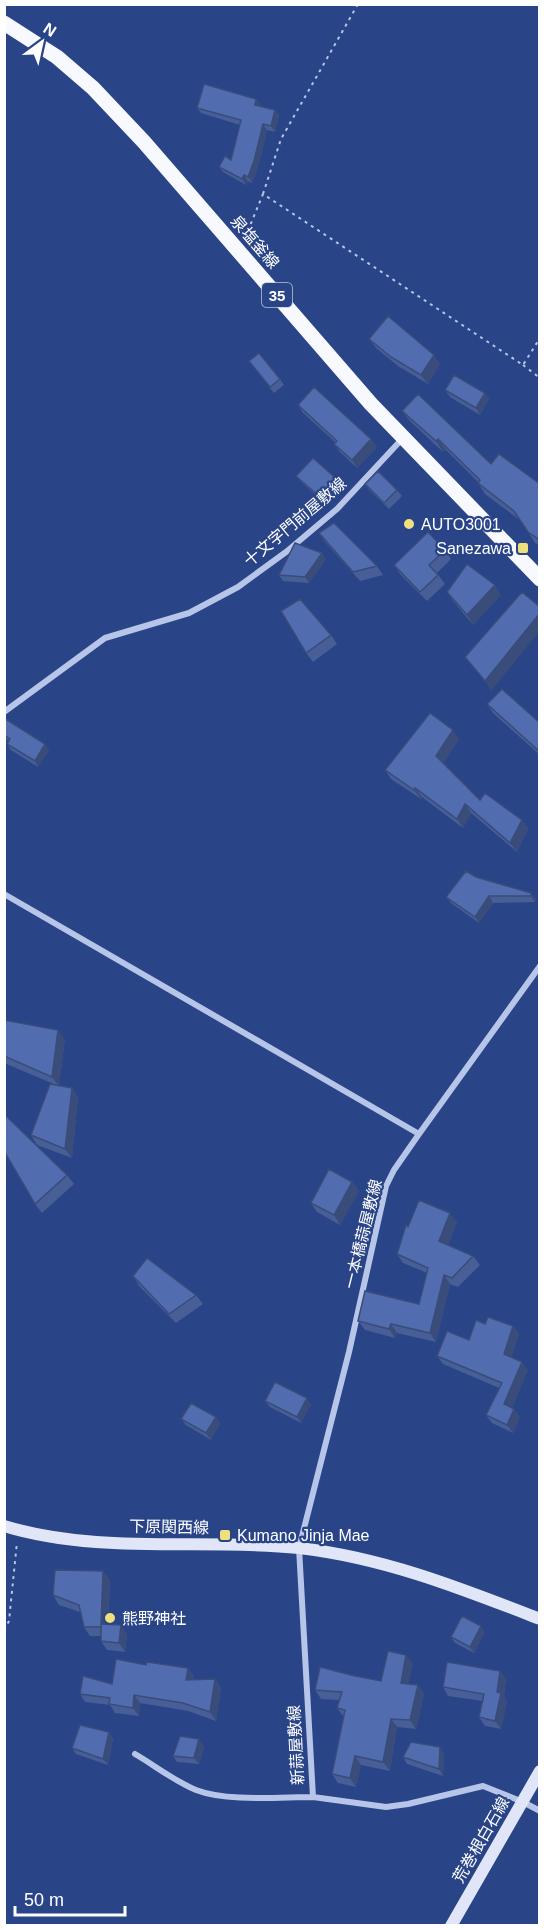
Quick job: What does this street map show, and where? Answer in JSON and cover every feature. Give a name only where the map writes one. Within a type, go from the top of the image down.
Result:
[{"type":"main road","name":"泉塩釜線","points":[[4,23],[38,43],[75,70],[144,142],[371,404],[540,579]]},
{"type":"street","name":"十文字門前屋敷線","points":[[4,712],[105,638],[189,613],[238,587],[286,552],[337,509],[403,438]]},
{"type":"street","points":[[4,894],[419,1134]]},
{"type":"street","name":"一本橋蒜屋敷線","points":[[299,1548],[349,1352],[386,1186],[394,1170],[419,1134],[540,966]]},
{"type":"street","name":"下原関西線","points":[[4,1526],[76,1541],[299,1548],[385,1563],[540,1619]]},
{"type":"street","name":"新蒜屋敷線","points":[[299,1548],[313,1797],[386,1807],[483,1786],[523,1802],[540,1812]]},
{"type":"street","points":[[135,1754],[193,1789],[204,1793],[253,1798],[313,1797]]},
{"type":"street","name":"荒巻根白石線","points":[[451,1926],[540,1771]]},
{"type":"path","points":[[239,251],[263,194],[281,139],[358,4]]},
{"type":"path","points":[[263,194],[540,378]]},
{"type":"path","points":[[523,365],[540,338]]},
{"type":"path","points":[[4,1630],[9,1620],[18,1530]]},
{"type":"building","points":[[204,84],[256,99],[255,105],[275,110],[271,126],[263,124],[248,177],[244,175],[242,179],[219,167],[225,156],[231,160],[241,120],[197,108]]},
{"type":"building","points":[[388,316],[434,355],[421,375],[391,357],[369,339]]},
{"type":"building","points":[[259,353],[280,379],[270,387],[249,361]]},
{"type":"building","points":[[454,375],[485,393],[476,408],[445,390]]},
{"type":"building","points":[[314,387],[371,439],[352,460],[334,444],[337,441],[298,405]]},
{"type":"building","points":[[418,394],[491,464],[499,454],[540,484],[540,540],[528,532],[514,511],[478,483],[480,480],[438,439],[436,441],[402,411]]},
{"type":"building","points":[[313,458],[339,481],[322,499],[296,476]]},
{"type":"building","points":[[378,471],[397,490],[384,503],[365,484]]},
{"type":"building","points":[[334,523],[377,566],[353,572],[319,533]]},
{"type":"building","points":[[428,532],[445,550],[429,565],[438,575],[420,592],[394,565]]},
{"type":"building","points":[[295,543],[322,553],[305,577],[279,575]]},
{"type":"building","points":[[467,564],[495,585],[467,615],[447,592]]},
{"type":"building","points":[[522,592],[540,607],[540,613],[485,681],[465,657]]},
{"type":"building","points":[[300,599],[331,635],[306,653],[281,611]]},
{"type":"building","points":[[502,689],[540,723],[540,752],[487,704]]},
{"type":"building","points":[[430,713],[453,730],[436,756],[480,800],[485,793],[522,820],[510,843],[465,804],[457,819],[415,788],[414,790],[385,770]]},
{"type":"building","points":[[4,718],[45,744],[35,761],[7,744],[10,739],[4,735]]},
{"type":"building","points":[[466,871],[476,877],[531,893],[531,896],[489,896],[475,917],[446,897]]},
{"type":"building","points":[[4,1020],[58,1030],[52,1077],[4,1056]]},
{"type":"building","points":[[50,1084],[72,1088],[65,1149],[31,1135]]},
{"type":"building","points":[[4,1114],[67,1175],[35,1204],[4,1151]]},
{"type":"building","points":[[329,1169],[352,1182],[334,1215],[311,1203]]},
{"type":"building","points":[[419,1200],[450,1213],[439,1241],[473,1256],[452,1278],[444,1275],[430,1333],[391,1324],[389,1329],[358,1321],[365,1291],[419,1304],[428,1268],[397,1254],[406,1225],[408,1227]]},
{"type":"building","points":[[147,1258],[196,1295],[169,1314],[133,1276]]},
{"type":"building","points":[[488,1317],[513,1326],[504,1354],[522,1362],[504,1404],[514,1409],[507,1425],[486,1415],[502,1383],[437,1356],[447,1331],[469,1340],[476,1320],[485,1324]]},
{"type":"building","points":[[275,1382],[307,1398],[297,1417],[265,1401]]},
{"type":"building","points":[[191,1403],[216,1417],[206,1433],[181,1419]]},
{"type":"building","points":[[55,1570],[103,1571],[101,1627],[84,1627],[79,1605],[53,1595]]},
{"type":"building","points":[[462,1616],[481,1626],[470,1647],[451,1637]]},
{"type":"building","points":[[101,1624],[121,1625],[119,1643],[101,1641]]},
{"type":"building","points":[[388,1651],[406,1655],[401,1683],[418,1685],[410,1720],[391,1719],[383,1762],[355,1756],[350,1778],[332,1774],[345,1710],[337,1708],[342,1692],[315,1690],[320,1667],[381,1681]]},
{"type":"building","points":[[116,1659],[146,1665],[147,1662],[188,1668],[186,1680],[215,1679],[210,1712],[183,1703],[134,1695],[133,1708],[109,1704],[110,1698],[80,1694],[83,1676],[112,1684]]},
{"type":"building","points":[[447,1662],[500,1671],[497,1692],[501,1693],[495,1721],[479,1717],[484,1694],[443,1687]]},
{"type":"building","points":[[80,1725],[109,1732],[103,1759],[72,1748]]},
{"type":"building","points":[[180,1736],[199,1739],[194,1758],[173,1756]]},
{"type":"building","points":[[411,1742],[440,1747],[439,1769],[403,1757]]},
{"type":"place","name":"AUTO3001","points":[[409,524]]},
{"type":"place","name":"Sanezawa","points":[[523,548]]},
{"type":"place","name":"Kumano Jinja Mae","points":[[225,1535]]},
{"type":"place","name":"熊野神社","points":[[110,1618]]}]
